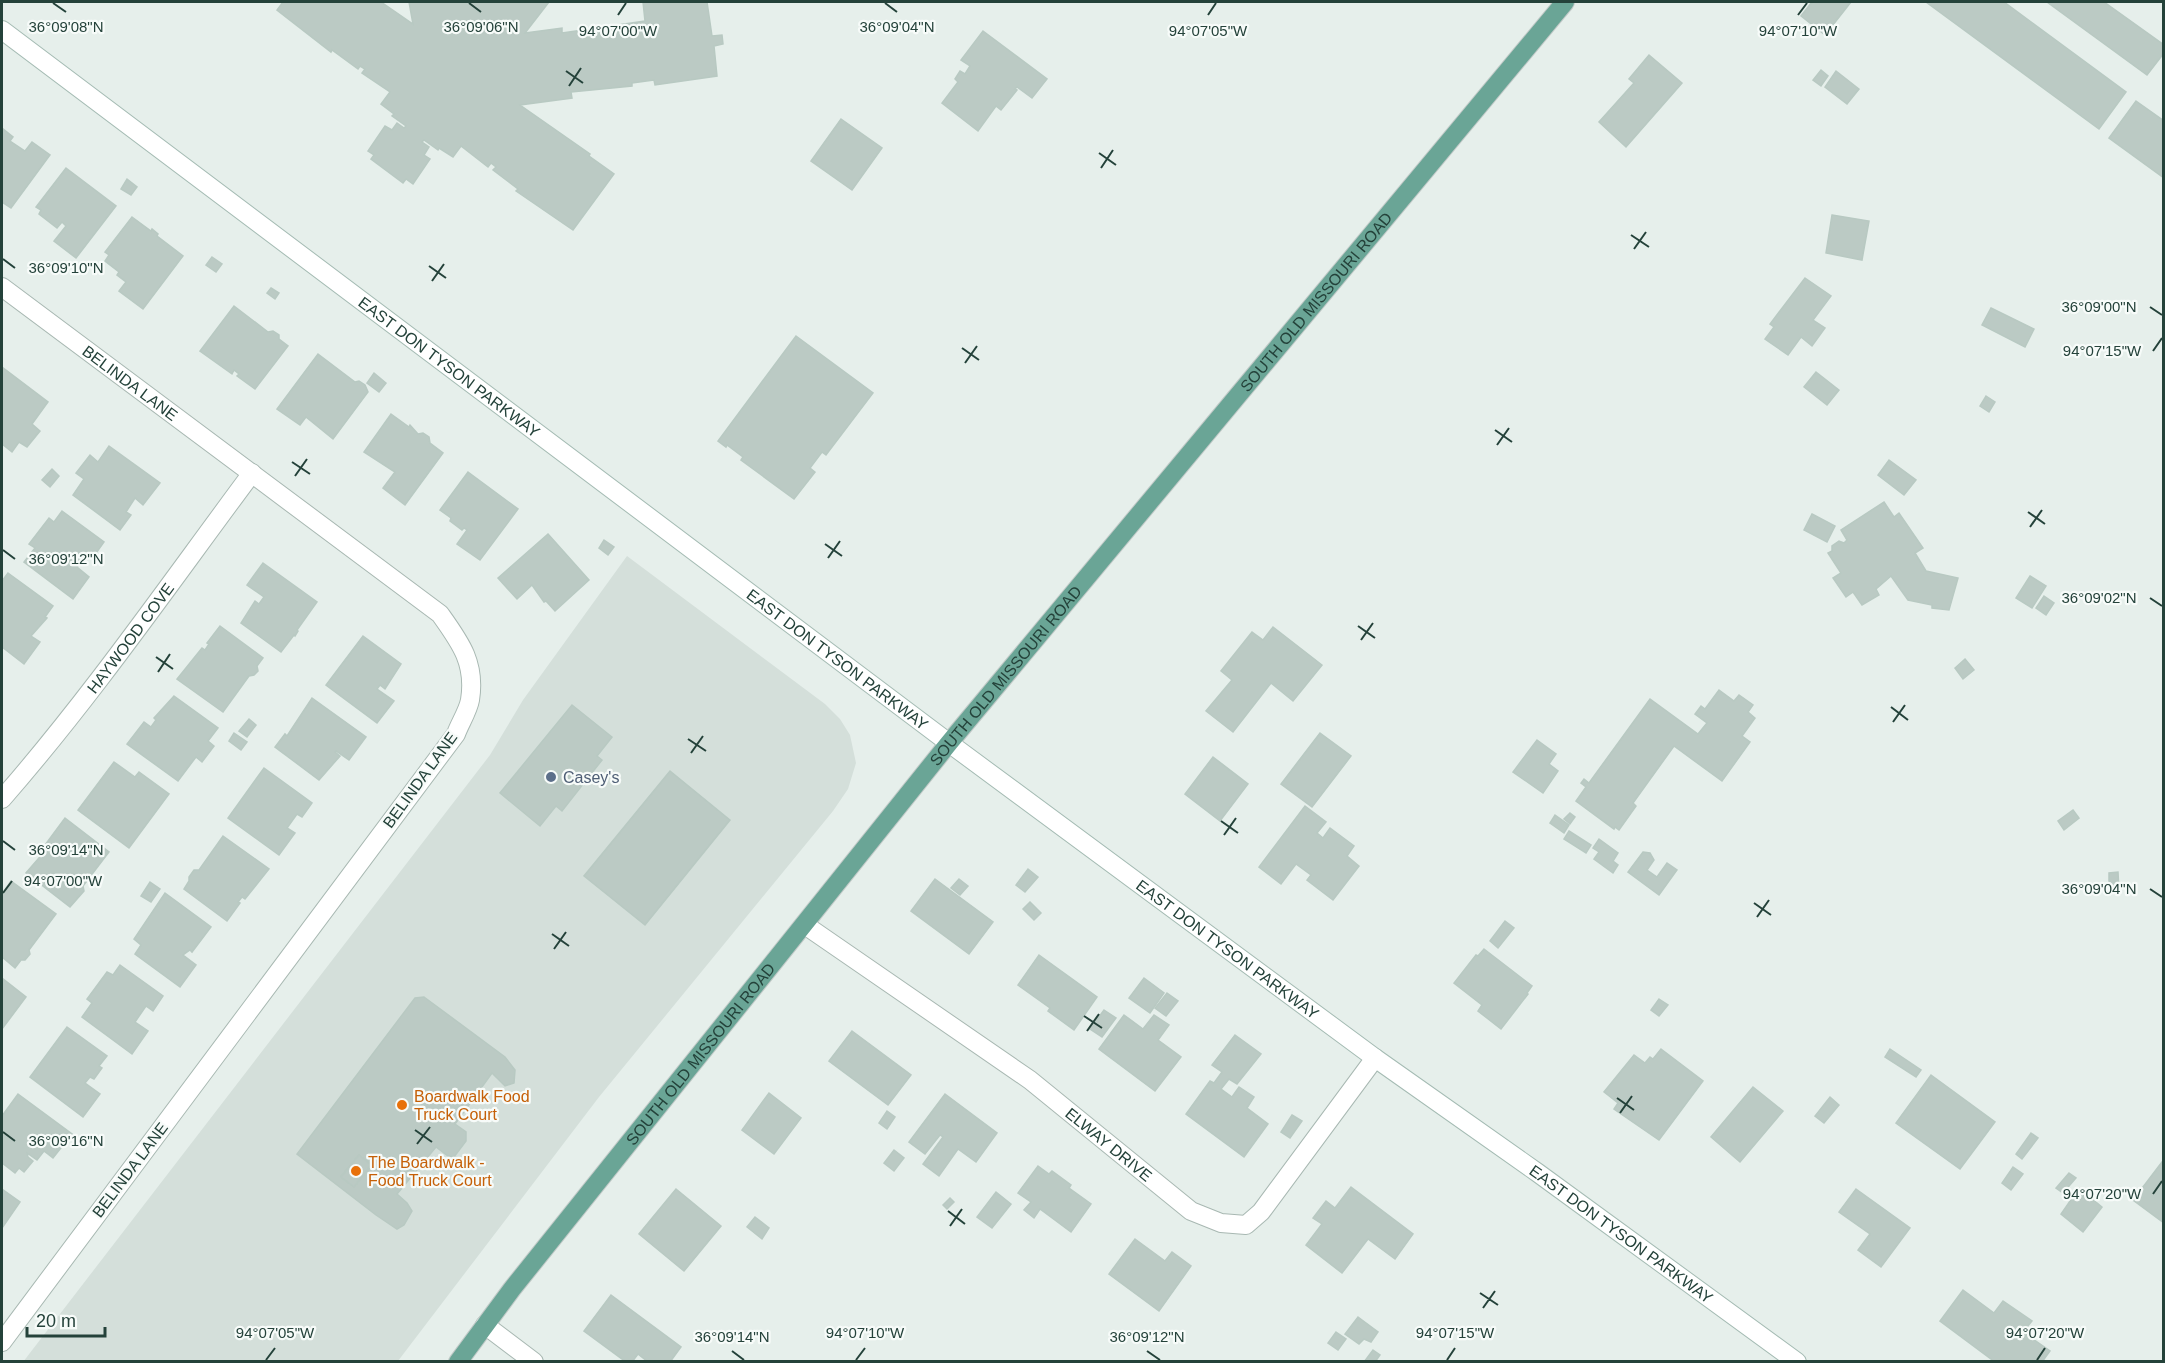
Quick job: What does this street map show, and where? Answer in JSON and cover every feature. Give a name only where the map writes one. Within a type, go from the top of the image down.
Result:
[{"type":"main road","name":"SOUTH OLD MISSOURI ROAD","points":[[458,1362],[525,1272],[806,925],[949,743],[1565,2]]},
{"type":"street","name":"EAST DON TYSON PARKWAY","points":[[2,30],[949,743],[1375,1058],[1539,1173],[1797,1362]]},
{"type":"street","name":"BELINDA LANE","points":[[2,287],[440,614],[459,642],[471,668],[470,701],[456,734],[2,1342]]},
{"type":"street","name":"HAYWOOD COVE","points":[[2,799],[88,694],[252,473]]},
{"type":"street","name":"ELWAY DRIVE","points":[[806,925],[1030,1080],[1191,1211],[1221,1223],[1246,1225],[1261,1212],[1375,1058]]},
{"type":"street","points":[[485,1325],[534,1362]]},
{"type":"shaded area","points":[[627,556],[825,704],[840,719],[850,735],[856,763],[848,789],[833,811],[599,1097],[398,1361],[23,1362],[490,755],[523,700]]},
{"type":"building","points":[[283,2],[381,2],[413,24],[409,2],[549,2],[525,33],[562,28],[562,33],[645,21],[643,2],[707,2],[712,36],[722,35],[723,44],[714,46],[717,76],[655,85],[654,80],[632,83],[632,86],[571,92],[572,98],[520,105],[590,154],[589,156],[614,174],[573,230],[516,191],[518,189],[493,170],[496,167],[491,163],[488,167],[461,146],[453,157],[424,140],[422,142],[429,147],[424,155],[430,159],[413,184],[406,179],[403,183],[371,159],[374,155],[368,151],[385,126],[392,130],[397,123],[404,128],[406,126],[381,104],[390,92],[362,73],[365,69],[360,66],[358,69],[332,50],[331,52],[277,10]]},
{"type":"building","points":[[1812,2],[1851,2],[1825,35],[1801,16]]},
{"type":"building","points":[[1926,2],[2004,2],[2126,92],[2099,129]]},
{"type":"building","points":[[2047,2],[2104,2],[2164,45],[2164,53],[2147,75]]},
{"type":"building","points":[[983,31],[1047,79],[1032,98],[1017,87],[1001,110],[996,106],[978,131],[942,103],[958,82],[955,79],[960,71],[965,74],[970,66],[961,60]]},
{"type":"building","points":[[1649,55],[1682,83],[1626,147],[1599,122],[1634,83],[1629,79]]},
{"type":"building","points":[[1821,70],[1828,76],[1821,86],[1813,80]]},
{"type":"building","points":[[1836,71],[1859,89],[1847,104],[1825,87]]},
{"type":"building","points":[[2136,101],[2164,121],[2164,178],[2109,138]]},
{"type":"building","points":[[841,119],[882,148],[852,190],[811,161]]},
{"type":"building","points":[[2,128],[13,137],[10,141],[25,151],[32,142],[50,155],[11,208],[2,202]]},
{"type":"building","points":[[66,168],[116,206],[76,258],[54,241],[66,226],[62,222],[57,228],[39,214],[41,210],[36,207]]},
{"type":"building","points":[[127,179],[137,187],[131,195],[121,189]]},
{"type":"building","points":[[1832,215],[1869,221],[1862,260],[1826,253]]},
{"type":"building","points":[[132,217],[151,231],[152,229],[158,234],[157,236],[183,256],[143,309],[119,291],[126,282],[117,275],[119,272],[105,261],[109,255],[105,252]]},
{"type":"building","points":[[212,257],[222,264],[216,272],[206,265]]},
{"type":"building","points":[[1805,278],[1831,296],[1813,320],[1825,328],[1812,346],[1801,337],[1788,355],[1765,339],[1774,327],[1770,324]]},
{"type":"building","points":[[271,288],[279,293],[275,299],[267,293]]},
{"type":"building","points":[[234,306],[268,332],[273,331],[279,335],[279,339],[288,346],[255,389],[237,376],[239,374],[234,370],[232,374],[200,351]]},
{"type":"building","points":[[1991,308],[2034,329],[2025,347],[1982,325]]},
{"type":"building","points":[[796,336],[873,393],[826,455],[822,452],[810,468],[815,472],[794,499],[741,460],[743,457],[718,441]]},
{"type":"building","points":[[318,354],[355,382],[359,381],[365,385],[368,392],[333,439],[306,417],[300,425],[277,409]]},
{"type":"building","points":[[2,367],[48,402],[32,424],[40,431],[27,447],[19,442],[12,452],[2,444]]},
{"type":"building","points":[[1816,372],[1839,390],[1827,405],[1804,387]]},
{"type":"building","points":[[374,373],[386,383],[379,392],[367,383]]},
{"type":"building","points":[[1986,396],[1995,402],[1989,412],[1980,406]]},
{"type":"building","points":[[391,414],[409,427],[410,425],[418,434],[423,433],[429,437],[430,443],[443,453],[405,505],[383,488],[395,472],[364,452]]},
{"type":"building","points":[[109,446],[160,483],[143,505],[135,498],[126,512],[131,515],[120,530],[73,495],[84,479],[76,473],[90,455],[98,462]]},
{"type":"building","points":[[1889,460],[1916,480],[1904,495],[1878,475]]},
{"type":"building","points":[[52,469],[59,476],[50,487],[42,480]]},
{"type":"building","points":[[468,472],[518,509],[480,560],[457,544],[467,530],[464,528],[462,530],[440,510]]},
{"type":"building","points":[[1884,502],[1894,517],[1899,513],[1923,548],[1915,553],[1926,571],[1958,578],[1949,610],[1932,608],[1932,605],[1908,600],[1891,576],[1876,589],[1879,595],[1862,605],[1853,592],[1846,597],[1833,578],[1841,573],[1828,553],[1839,541],[1844,543],[1847,540],[1841,530]]},
{"type":"building","points":[[62,511],[104,542],[94,556],[88,552],[77,567],[89,577],[73,599],[24,562],[35,548],[29,544],[49,518],[54,522]]},
{"type":"building","points":[[1812,514],[1835,526],[1827,542],[1804,530]]},
{"type":"building","points":[[548,534],[589,580],[555,611],[546,601],[544,602],[532,585],[517,599],[498,578]]},
{"type":"building","points":[[604,540],[614,547],[608,555],[599,548]]},
{"type":"building","points":[[263,563],[317,602],[295,636],[281,652],[241,623],[255,601],[259,604],[264,597],[247,585]]},
{"type":"building","points":[[8,573],[53,606],[45,617],[47,618],[31,636],[40,642],[24,664],[2,647],[2,581]]},
{"type":"building","points":[[2030,576],[2046,586],[2032,608],[2016,598]]},
{"type":"building","points":[[2044,596],[2054,603],[2046,615],[2036,608]]},
{"type":"building","points":[[220,626],[263,658],[257,666],[258,671],[249,676],[223,712],[177,679],[202,648],[205,650],[209,644],[207,643]]},
{"type":"building","points":[[1273,627],[1322,665],[1293,701],[1271,683],[1233,732],[1206,711],[1232,680],[1221,671],[1252,632],[1263,640]]},
{"type":"building","points":[[363,636],[401,664],[385,689],[380,685],[377,689],[394,701],[377,723],[326,685]]},
{"type":"building","points":[[1965,659],[1974,670],[1963,679],[1955,668]]},
{"type":"building","points":[[1719,690],[1734,701],[1739,695],[1753,705],[1748,712],[1755,718],[1742,736],[1750,742],[1722,781],[1674,746],[1633,803],[1636,806],[1619,830],[1615,827],[1614,829],[1576,801],[1586,787],[1581,783],[1584,779],[1589,783],[1650,699],[1698,734],[1707,723],[1695,714],[1701,706],[1705,709]]},
{"type":"building","points":[[174,696],[218,728],[208,741],[214,746],[202,762],[196,757],[178,781],[127,744],[144,722],[151,727],[156,720],[154,718]]},
{"type":"building","points":[[312,698],[366,737],[349,760],[336,751],[340,756],[319,780],[275,747],[285,734],[287,736]]},
{"type":"building","name":"Casey's","points":[[572,705],[612,737],[597,756],[602,760],[562,811],[556,806],[540,826],[500,793]]},
{"type":"building","points":[[249,719],[256,725],[247,737],[239,731]]},
{"type":"building","points":[[234,733],[247,742],[241,750],[229,741]]},
{"type":"building","points":[[1320,733],[1351,756],[1312,807],[1281,784]]},
{"type":"building","points":[[1537,740],[1556,754],[1549,764],[1558,771],[1543,793],[1513,772]]},
{"type":"building","points":[[1213,757],[1248,784],[1220,821],[1185,794]]},
{"type":"building","points":[[114,762],[135,777],[139,772],[169,794],[129,848],[78,810]]},
{"type":"building","points":[[264,768],[312,803],[302,817],[297,814],[287,828],[295,833],[279,855],[228,818]]},
{"type":"building","points":[[670,771],[730,820],[645,925],[584,876]]},
{"type":"building","points":[[1305,806],[1326,822],[1317,833],[1323,838],[1330,828],[1354,846],[1347,856],[1359,866],[1333,900],[1307,880],[1311,875],[1296,864],[1281,884],[1259,867]]},
{"type":"building","points":[[2073,810],[2079,818],[2064,830],[2058,821]]},
{"type":"building","points":[[1570,813],[1575,817],[1570,824],[1564,819]]},
{"type":"building","points":[[1555,815],[1569,825],[1564,833],[1550,823]]},
{"type":"building","points":[[65,818],[109,852],[83,886],[84,891],[70,907],[26,873],[45,851],[42,849]]},
{"type":"building","points":[[1569,831],[1591,845],[1586,853],[1564,839]]},
{"type":"building","points":[[223,836],[269,869],[245,899],[242,897],[227,921],[184,889],[194,870],[199,870]]},
{"type":"building","points":[[1599,839],[1618,853],[1613,861],[1618,865],[1613,873],[1594,859],[1599,852],[1593,848]]},
{"type":"building","points":[[1643,852],[1650,853],[1654,860],[1647,870],[1657,877],[1667,863],[1677,870],[1659,895],[1628,872]]},
{"type":"building","points":[[1028,869],[1038,877],[1025,892],[1016,885]]},
{"type":"building","points":[[2118,872],[2119,891],[2109,892],[2109,873]]},
{"type":"building","points":[[935,879],[993,922],[969,954],[911,911]]},
{"type":"building","points":[[959,879],[968,886],[960,895],[951,888]]},
{"type":"building","points":[[11,881],[56,914],[29,950],[30,954],[15,968],[2,957],[2,894]]},
{"type":"building","points":[[150,882],[160,889],[151,902],[141,896]]},
{"type":"building","points":[[165,893],[211,927],[192,952],[190,950],[183,955],[196,965],[180,987],[135,954],[141,945],[134,939]]},
{"type":"building","points":[[1030,902],[1041,913],[1034,920],[1023,909]]},
{"type":"building","points":[[1505,921],[1514,928],[1498,948],[1490,941]]},
{"type":"building","points":[[1484,949],[1532,986],[1501,1029],[1478,1011],[1482,1005],[1454,983],[1476,955],[1478,956]]},
{"type":"building","points":[[1039,955],[1097,997],[1074,1030],[1048,1011],[1050,1008],[1018,985]]},
{"type":"building","points":[[120,965],[163,996],[153,1011],[146,1006],[135,1022],[148,1031],[132,1054],[82,1017],[92,1003],[87,999],[107,972],[113,975]]},
{"type":"building","points":[[2,978],[26,997],[2,1029]]},
{"type":"building","points":[[1144,978],[1164,993],[1150,1013],[1129,998]]},
{"type":"building","points":[[1167,993],[1178,1001],[1166,1016],[1155,1008]]},
{"type":"building","name":"Boardwalk Food Truck Court","points":[[424,997],[505,1057],[515,1070],[514,1083],[505,1086],[492,1073],[455,1124],[466,1132],[466,1141],[454,1157],[448,1156],[436,1147],[397,1194],[412,1211],[404,1225],[397,1229],[297,1154],[415,998]]},
{"type":"building","points":[[1659,999],[1668,1005],[1659,1016],[1651,1010]]},
{"type":"building","points":[[1104,1010],[1116,1018],[1102,1037],[1090,1029]]},
{"type":"building","points":[[1124,1015],[1143,1029],[1154,1015],[1169,1025],[1158,1040],[1181,1057],[1155,1091],[1099,1049]]},
{"type":"building","points":[[67,1027],[107,1056],[99,1066],[102,1068],[94,1079],[90,1077],[85,1083],[100,1094],[83,1117],[30,1077]]},
{"type":"building","points":[[852,1031],[911,1075],[888,1105],[829,1061]]},
{"type":"building","points":[[1235,1035],[1261,1054],[1237,1084],[1229,1079],[1221,1089],[1232,1097],[1239,1087],[1254,1097],[1247,1108],[1268,1124],[1244,1157],[1186,1114],[1210,1081],[1214,1083],[1222,1072],[1212,1065]]},
{"type":"building","points":[[1661,1049],[1703,1081],[1659,1140],[1614,1109],[1618,1103],[1604,1092],[1634,1055],[1645,1063],[1650,1057],[1653,1059]]},
{"type":"building","points":[[1890,1049],[1921,1070],[1916,1077],[1885,1057]]},
{"type":"building","points":[[1931,1075],[1995,1122],[1960,1169],[1896,1123]]},
{"type":"building","points":[[1753,1087],[1783,1111],[1740,1162],[1711,1137]]},
{"type":"building","points":[[769,1093],[801,1118],[774,1154],[742,1130]]},
{"type":"building","points":[[18,1094],[72,1134],[53,1158],[44,1151],[37,1160],[27,1153],[33,1161],[24,1172],[19,1168],[15,1173],[2,1163],[2,1116]]},
{"type":"building","points":[[945,1094],[997,1133],[976,1162],[958,1149],[939,1176],[923,1164],[943,1137],[940,1135],[925,1154],[909,1142]]},
{"type":"building","points":[[1830,1097],[1839,1105],[1824,1123],[1815,1116]]},
{"type":"building","points":[[887,1111],[895,1117],[887,1129],[879,1123]]},
{"type":"building","points":[[1292,1115],[1302,1121],[1290,1138],[1281,1132]]},
{"type":"building","points":[[2031,1133],[2038,1138],[2022,1159],[2016,1154]]},
{"type":"building","points":[[894,1150],[904,1158],[894,1171],[884,1163]]},
{"type":"building","name":"The Boardwalk - Food Truck Court","points":[[359,1155],[371,1165],[354,1187],[341,1177]]},
{"type":"building","name":"The Boardwalk - Food Truck Court","points":[[359,1155],[371,1165],[354,1187],[341,1177]]},
{"type":"building","points":[[2162,1162],[2164,1163],[2164,1223],[2133,1200]]},
{"type":"building","points":[[1038,1166],[1049,1174],[1052,1171],[1071,1185],[1069,1188],[1091,1204],[1071,1232],[1040,1209],[1034,1218],[1024,1210],[1031,1202],[1018,1193]]},
{"type":"building","points":[[2013,1167],[2023,1174],[2011,1190],[2002,1183]]},
{"type":"building","points":[[2069,1173],[2076,1178],[2063,1193],[2056,1188]]},
{"type":"building","points":[[1351,1187],[1413,1234],[1395,1259],[1368,1239],[1342,1273],[1306,1245],[1322,1224],[1313,1218],[1326,1201],[1335,1208]]},
{"type":"building","points":[[2079,1188],[2102,1207],[2083,1232],[2061,1214]]},
{"type":"building","points":[[2,1189],[20,1202],[2,1228]]},
{"type":"building","points":[[676,1189],[721,1226],[684,1271],[639,1234]]},
{"type":"building","points":[[1856,1189],[1910,1228],[1881,1267],[1858,1250],[1870,1234],[1839,1212]]},
{"type":"building","points":[[996,1192],[1011,1204],[992,1228],[977,1217]]},
{"type":"building","points":[[950,1198],[954,1202],[947,1209],[943,1205]]},
{"type":"building","points":[[755,1217],[769,1228],[762,1239],[747,1227]]},
{"type":"building","points":[[1135,1239],[1165,1261],[1172,1252],[1191,1266],[1159,1311],[1109,1274]]},
{"type":"building","points":[[1963,1290],[1994,1313],[2003,1301],[2032,1321],[2023,1332],[2050,1351],[2042,1362],[1995,1362],[1940,1321]]},
{"type":"building","points":[[611,1295],[681,1347],[670,1362],[648,1362],[638,1354],[632,1362],[626,1362],[584,1331]]},
{"type":"building","points":[[1358,1317],[1378,1332],[1371,1342],[1364,1339],[1359,1344],[1345,1334]]},
{"type":"building","points":[[1336,1332],[1346,1339],[1338,1350],[1328,1343]]},
{"type":"building","points":[[1373,1350],[1380,1355],[1375,1362],[1364,1362]]},
{"type":"place","name":"Casey's","points":[[551,777]]},
{"type":"place","name":"Boardwalk Food Truck Court","points":[[402,1105]]},
{"type":"place","name":"The Boardwalk - Food Truck Court","points":[[356,1171]]}]
